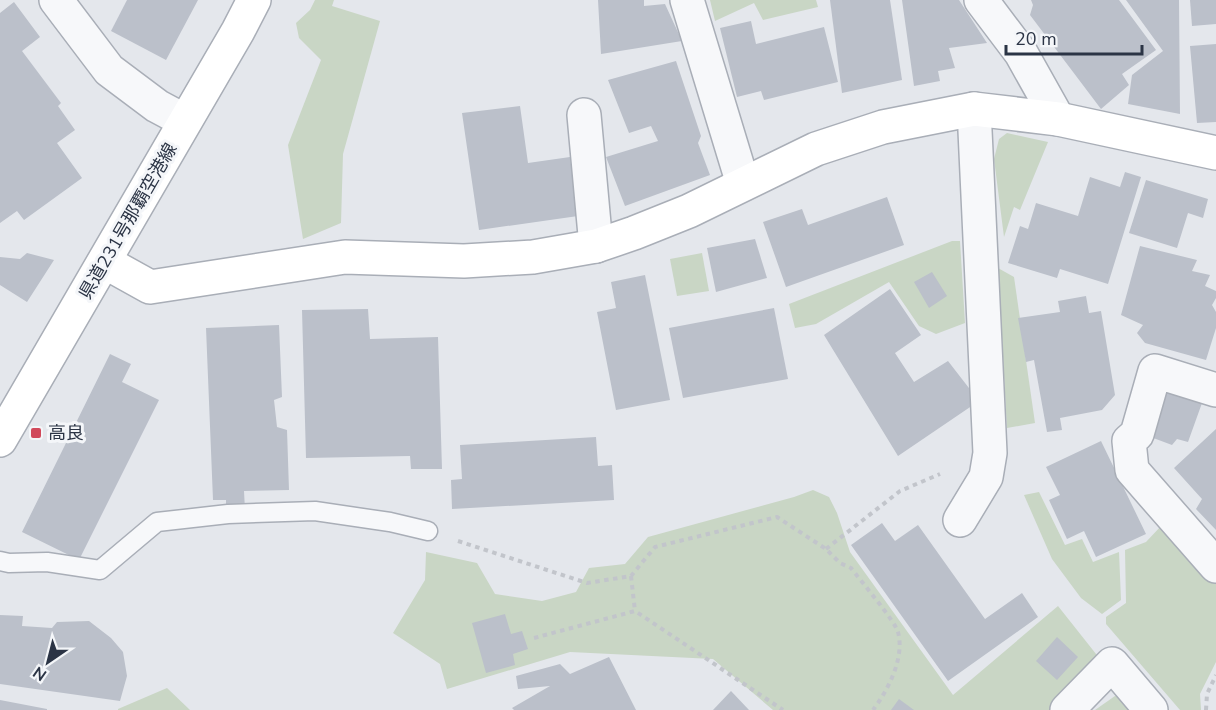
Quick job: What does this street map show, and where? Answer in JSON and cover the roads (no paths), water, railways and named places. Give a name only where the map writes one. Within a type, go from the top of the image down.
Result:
[{"type":"street","points":[[56,0],[109,70],[157,105],[185,121]]},
{"type":"street","name":"県道231号那覇空港線","points":[[0,440],[8,406],[105,262],[238,32],[254,0]]},
{"type":"street","points":[[687,0],[743,184]]},
{"type":"street","points":[[981,0],[1022,53],[1058,119]]},
{"type":"street","points":[[960,520],[986,477],[990,453],[974,109]]},
{"type":"street","points":[[105,262],[150,287],[345,257],[464,261],[533,257],[596,246],[689,211],[816,149],[883,127],[974,109],[1058,119],[1216,153]]},
{"type":"street","points":[[585,115],[596,246]]},
{"type":"street","points":[[1216,390],[1155,371],[1137,434],[1128,441],[1132,470],[1216,566]]},
{"type":"street","points":[[1067,710],[1112,664],[1151,710]]},
{"type":"lane","points":[[0,561],[9,563],[47,562],[100,570],[157,522],[228,514],[315,511],[390,522],[428,531]]},
{"type":"place","name":"高良","points":[[36,433]]}]
